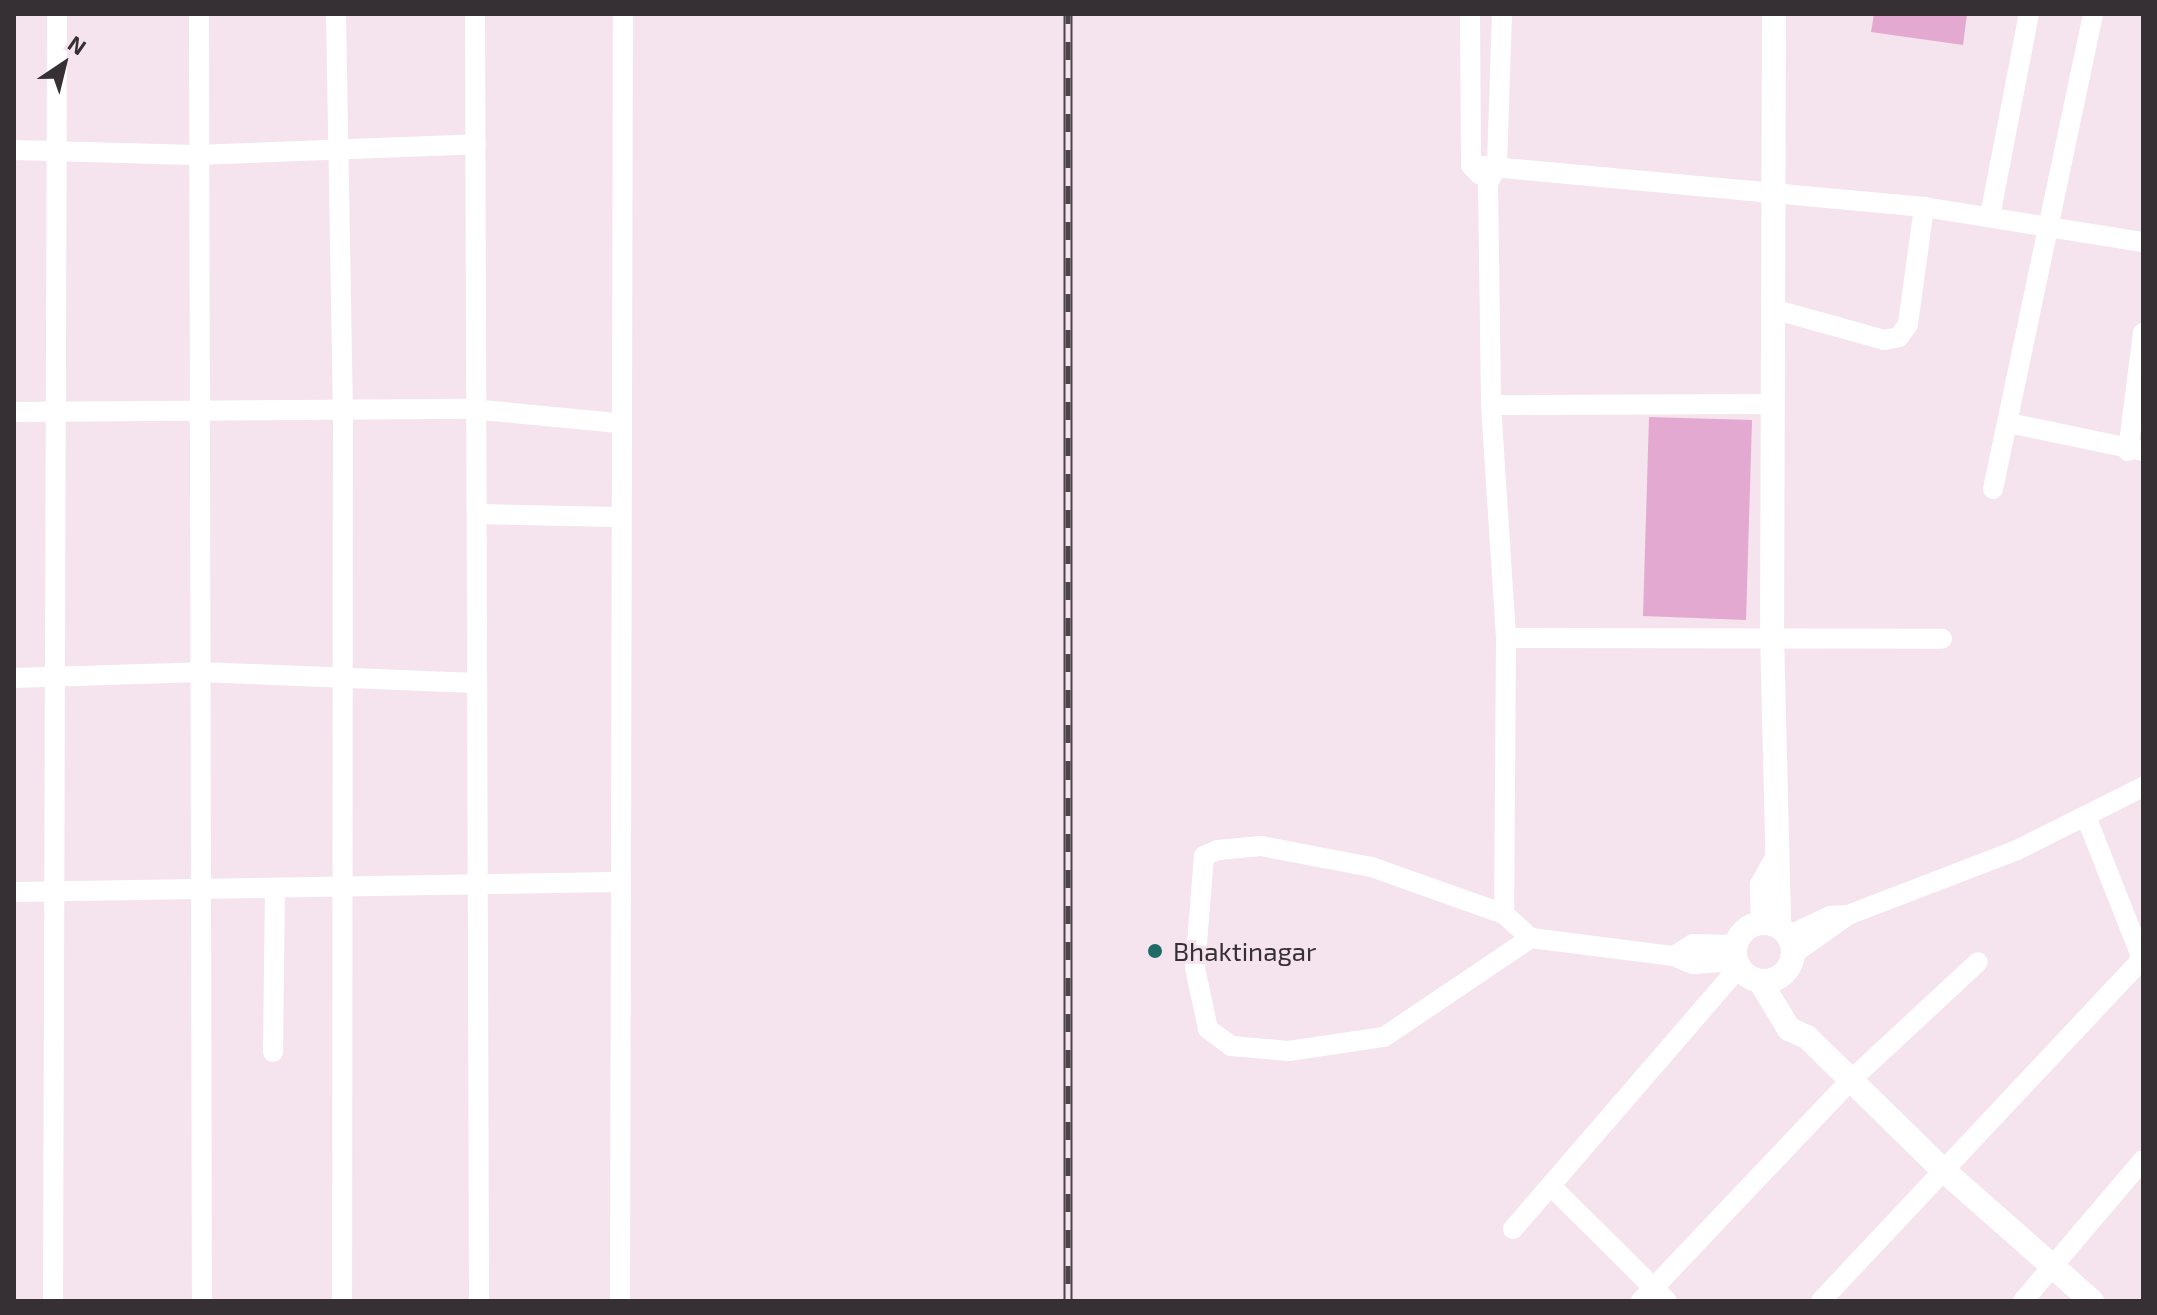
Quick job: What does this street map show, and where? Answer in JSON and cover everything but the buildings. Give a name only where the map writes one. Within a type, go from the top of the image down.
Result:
[{"type":"main road","points":[[1766,980],[1788,968],[1781,935],[1762,885],[1774,863],[1774,14]]},
{"type":"main road","points":[[1781,935],[1745,929],[1737,958],[1766,980],[1789,1029],[1807,1037],[1941,1168],[2056,1265],[2092,1301]]},
{"type":"street","points":[[53,1301],[57,14]]},
{"type":"street","points":[[199,14],[195,155],[201,409],[199,888],[202,1301]]},
{"type":"street","points":[[336,14],[343,408],[340,888],[342,1301]]},
{"type":"street","points":[[475,14],[472,409],[480,514],[475,683],[481,887],[479,1301]]},
{"type":"street","points":[[620,1301],[617,517],[623,14]]},
{"type":"street","points":[[1470,14],[1471,165],[1493,175],[1924,207],[2143,242]]},
{"type":"street","points":[[1502,14],[1493,175],[1491,405],[1506,638],[1504,914]]},
{"type":"street","points":[[1990,216],[2029,14]]},
{"type":"street","points":[[1993,489],[2009,423],[2045,225],[2093,14]]},
{"type":"street","points":[[14,150],[195,155],[476,144]]},
{"type":"street","points":[[1773,309],[1884,340],[1899,337],[1908,324],[1924,207]]},
{"type":"street","points":[[2009,423],[2136,451],[2143,333]]},
{"type":"street","points":[[1491,405],[1772,404]]},
{"type":"street","points":[[14,412],[472,409],[618,423]]},
{"type":"street","points":[[480,514],[617,517]]},
{"type":"street","points":[[1506,638],[1772,634],[1942,639]]},
{"type":"street","points":[[14,678],[201,672],[343,675],[475,683]]},
{"type":"street","points":[[1781,935],[1830,916],[1848,915],[2087,819],[2143,787]]},
{"type":"street","points":[[1821,1301],[1941,1168],[2143,959],[2087,819]]},
{"type":"street","points":[[1531,938],[1384,1037],[1289,1051],[1231,1046],[1208,1029],[1195,968],[1204,856],[1218,850],[1261,846],[1371,867],[1504,914],[1531,938],[1674,956],[1693,964],[1737,958]]},
{"type":"street","points":[[14,892],[481,887],[618,882]]},
{"type":"street","points":[[273,1052],[275,888]]},
{"type":"street","points":[[1513,1229],[1737,958]]},
{"type":"street","points":[[1551,1186],[1654,1296],[1851,1080],[1978,962]]},
{"type":"street","points":[[2023,1301],[2143,1160]]},
{"type":"railway","points":[[1068,14],[1068,1301]]},
{"type":"place","name":"Bhaktinagar","points":[[1155,951]]}]
